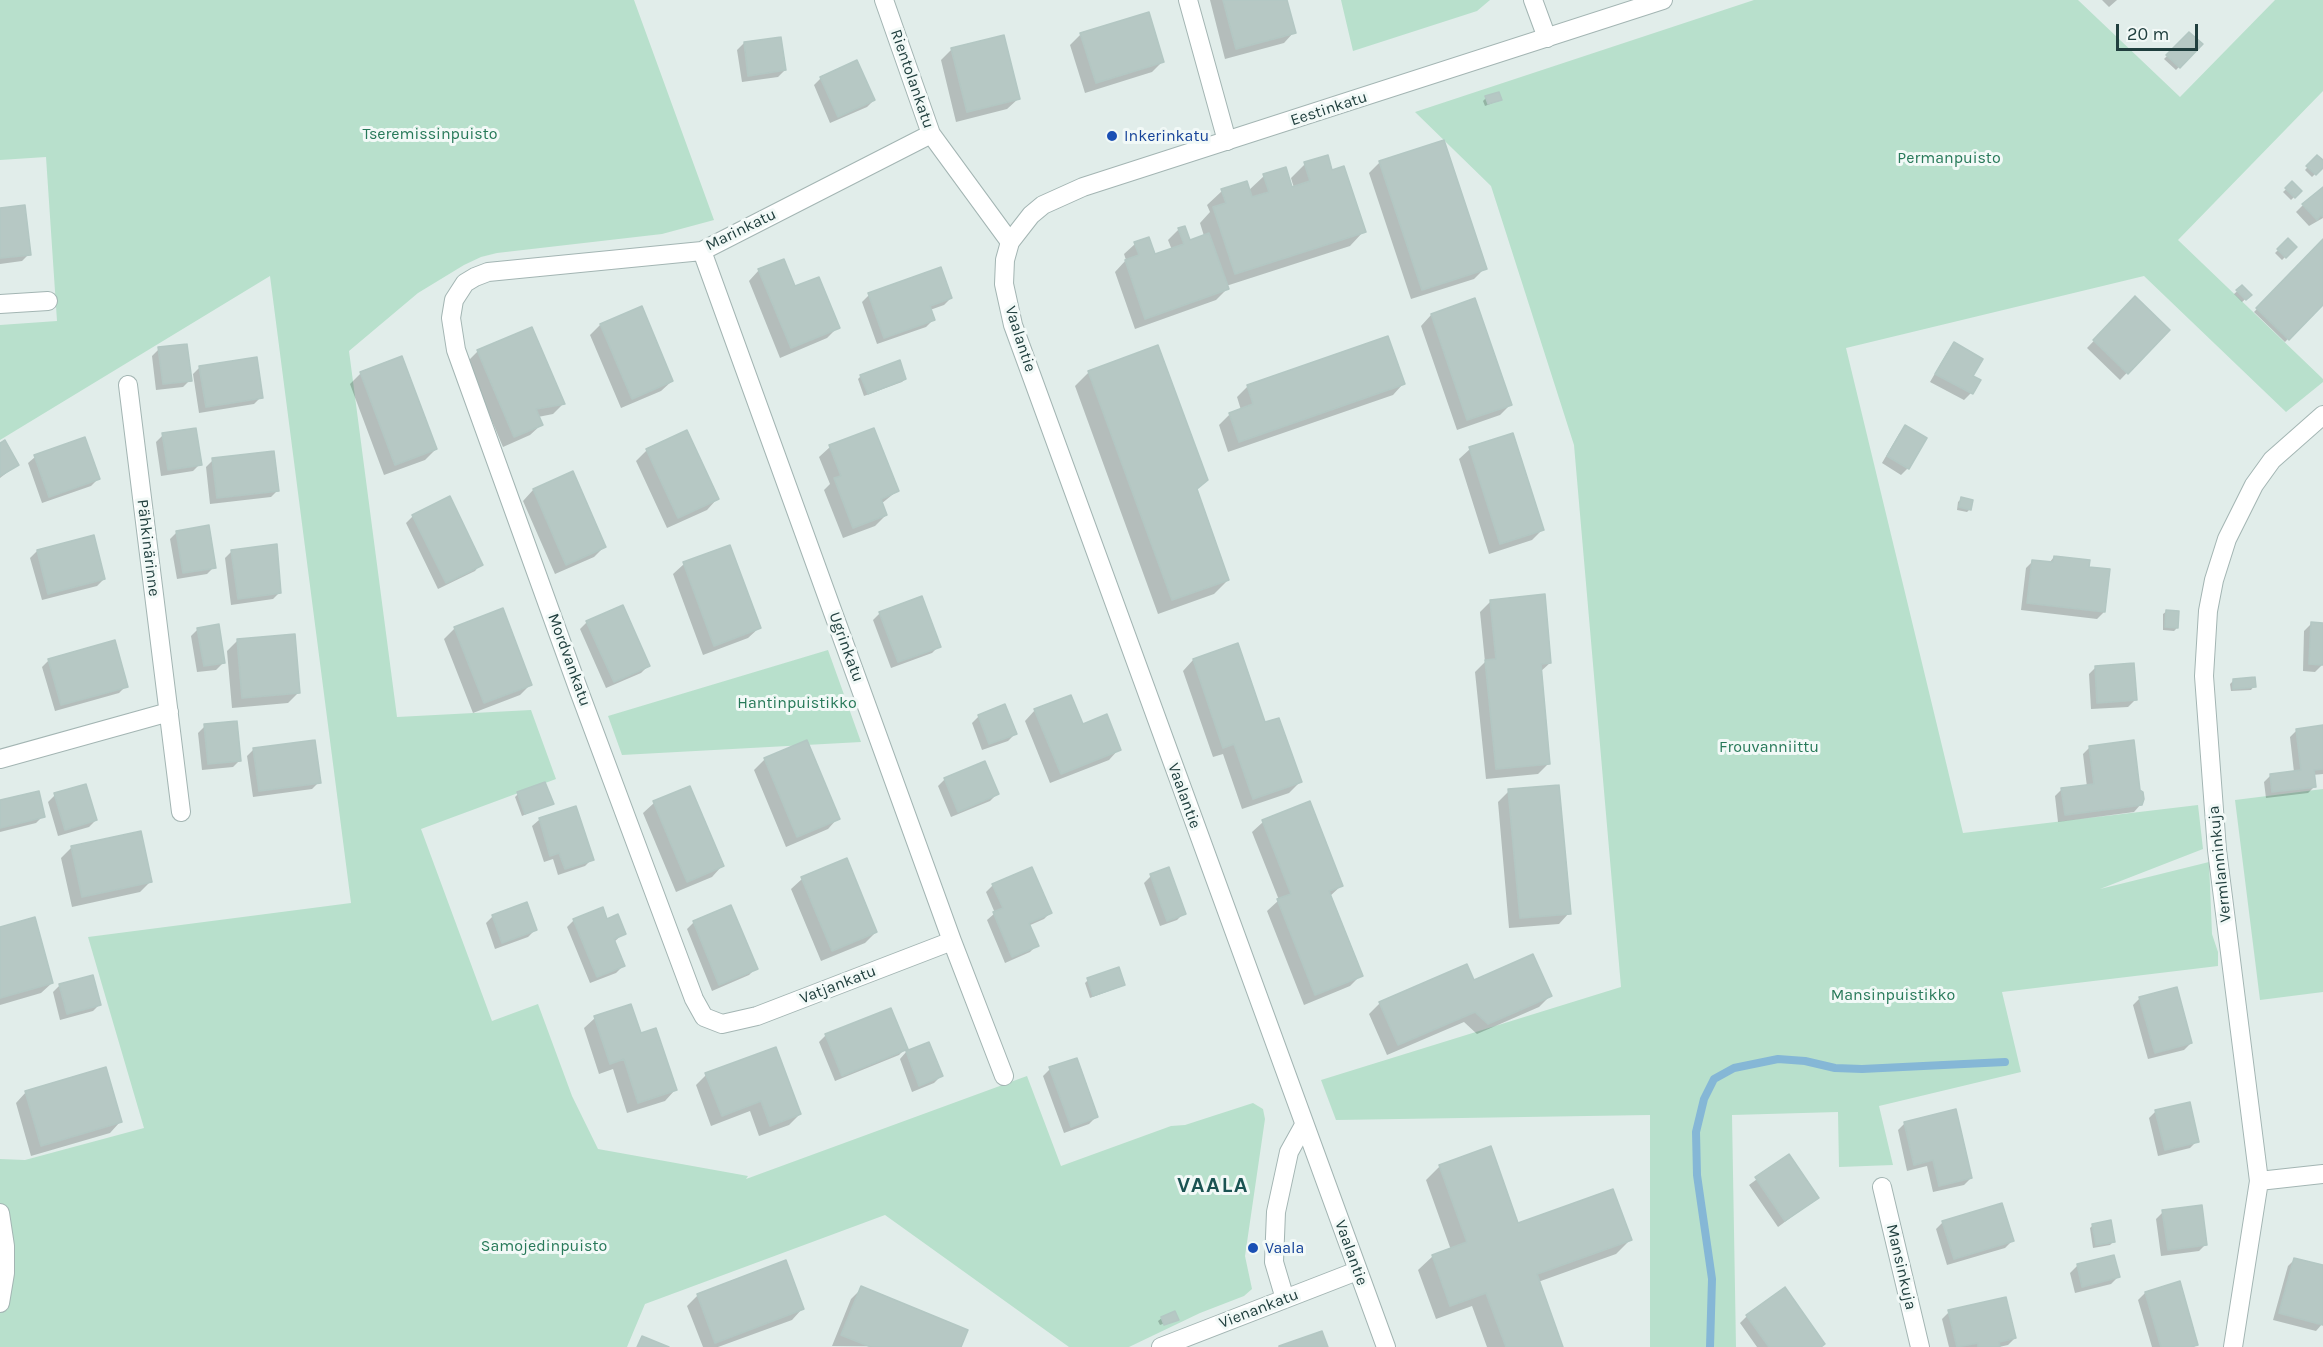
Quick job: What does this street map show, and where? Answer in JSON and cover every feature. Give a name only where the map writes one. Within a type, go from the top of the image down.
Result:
[{"type":"street","name":"Rientolankatu","points":[[884,0],[931,134],[1010,242]]},
{"type":"street","points":[[1188,0],[1227,141]]},
{"type":"street","points":[[1533,0],[1547,38]]},
{"type":"street","name":"Eestinkatu","points":[[1010,242],[1031,215],[1053,201],[1083,187],[1663,0]]},
{"type":"street","name":"Marinkatu","points":[[465,283],[488,272],[702,250],[931,134]]},
{"type":"street","name":"Vaalantie","points":[[1010,242],[1005,260],[1004,284],[1013,325],[1386,1347]]},
{"type":"street","name":"Ugrinkatu","points":[[702,250],[952,941],[1004,1076]]},
{"type":"street","name":"Mordvankatu","points":[[465,283],[454,300],[451,318],[456,350],[694,999],[704,1017],[722,1024]]},
{"type":"street","points":[[0,304],[48,301]]},
{"type":"street","name":"Pähkinärinne","points":[[128,385],[181,812]]},
{"type":"street","name":"Vermlanninkuja","points":[[2233,1347],[2259,1181],[2216,840],[2204,676],[2208,611],[2214,580],[2228,539],[2254,485],[2272,460],[2323,415]]},
{"type":"street","points":[[0,759],[168,712]]},
{"type":"street","name":"Vatjankatu","points":[[722,1024],[757,1016],[952,941]]},
{"type":"street","points":[[1285,1299],[1274,1262],[1276,1212],[1289,1152],[1304,1125]]},
{"type":"street","points":[[2259,1181],[2323,1174]]},
{"type":"street","name":"Mansinkuja","points":[[1882,1187],[1920,1347]]},
{"type":"street","points":[[0,1213],[5,1246],[5,1273],[0,1303]]},
{"type":"street","name":"Vienankatu","points":[[1161,1347],[1358,1271]]},
{"type":"green space","points":[[0,0],[634,0],[714,220],[662,234],[497,253],[481,257],[418,293],[349,351],[397,717],[531,710],[556,779],[421,829],[492,1021],[538,1004],[572,1096],[598,1149],[748,1176],[746,1179],[1027,1076],[1061,1166],[1171,1126],[1185,1125],[1253,1103],[1263,1109],[1265,1119],[1245,1256],[1252,1289],[1244,1296],[1200,1313],[1129,1347],[1069,1347],[885,1215],[645,1304],[627,1347],[0,1347],[0,1159],[25,1160],[144,1128],[88,937],[351,903],[270,276],[0,440],[0,325],[57,321],[46,157],[0,160]]},
{"type":"green space","points":[[1341,0],[1490,0],[1477,11],[1353,51]]},
{"type":"green space","points":[[1754,0],[2078,0],[2180,97],[2275,0],[2323,0],[2323,91],[2178,240],[2323,379],[2323,382],[2286,412],[2144,276],[1846,348],[1963,833],[2198,805],[2203,849],[2100,889],[2209,862],[2212,934],[2218,952],[2218,966],[2002,992],[2021,1072],[1879,1106],[1893,1165],[1839,1167],[1838,1112],[1732,1115],[1736,1347],[1650,1347],[1650,1115],[1336,1120],[1321,1080],[1621,987],[1574,445],[1491,186],[1415,112]]},
{"type":"green space","name":"Hantinpuistikko","points":[[828,650],[861,742],[622,755],[608,716]]},
{"type":"green space","points":[[2323,789],[2323,992],[2260,1000],[2235,800]]},
{"type":"building","points":[[1223,0],[1287,0],[1296,33],[1236,49]]},
{"type":"building","points":[[1149,12],[1164,62],[1096,83],[1080,33]]},
{"type":"building","points":[[2189,32],[2203,44],[2180,68],[2166,55]]},
{"type":"building","points":[[1004,35],[1020,99],[967,112],[951,48]]},
{"type":"building","points":[[781,37],[786,70],[748,76],[744,42]]},
{"type":"building","points":[[857,60],[875,100],[838,117],[820,77]]},
{"type":"building","points":[[1499,92],[1502,100],[1488,104],[1485,96]]},
{"type":"building","points":[[1444,140],[1487,269],[1422,290],[1379,161]]},
{"type":"building","points":[[1328,155],[1332,170],[1344,166],[1366,232],[1235,274],[1213,207],[1226,203],[1221,189],[1247,181],[1252,197],[1269,192],[1263,174],[1286,167],[1292,187],[1310,181],[1304,162]]},
{"type":"building","points":[[2317,155],[2323,160],[2323,168],[2316,175],[2306,166]]},
{"type":"building","points":[[2292,181],[2302,191],[2295,198],[2285,188]]},
{"type":"building","points":[[2323,187],[2323,217],[2321,215],[2317,220],[2302,204]]},
{"type":"building","points":[[25,205],[31,255],[0,258],[0,208]]},
{"type":"building","points":[[1185,226],[1190,240],[1209,233],[1229,289],[1145,319],[1125,260],[1139,255],[1134,242],[1149,237],[1155,254],[1184,244],[1178,228]]},
{"type":"building","points":[[2288,238],[2297,247],[2286,258],[2277,249]]},
{"type":"building","points":[[2323,239],[2323,305],[2289,340],[2256,308]]},
{"type":"building","points":[[784,259],[795,286],[819,277],[840,328],[791,348],[758,269]]},
{"type":"building","points":[[941,267],[952,298],[930,306],[935,320],[884,338],[868,293]]},
{"type":"building","points":[[2242,285],[2252,295],[2246,300],[2236,290]]},
{"type":"building","points":[[2135,296],[2170,330],[2128,374],[2093,340]]},
{"type":"building","points":[[1475,298],[1512,405],[1467,420],[1431,314]]},
{"type":"building","points":[[642,306],[673,381],[632,399],[600,324]]},
{"type":"building","points":[[532,327],[565,404],[536,409],[543,425],[514,437],[477,350]]},
{"type":"building","points":[[1388,336],[1405,384],[1239,442],[1229,413],[1253,404],[1247,385]]},
{"type":"building","points":[[1954,342],[1983,359],[1973,376],[1981,380],[1973,394],[1935,374]]},
{"type":"building","points":[[187,344],[192,381],[163,384],[158,347]]},
{"type":"building","points":[[1158,345],[1208,480],[1197,489],[1229,580],[1172,600],[1088,371]]},
{"type":"building","points":[[402,356],[437,449],[395,465],[360,372]]},
{"type":"building","points":[[257,357],[263,398],[206,407],[199,366]]},
{"type":"building","points":[[900,360],[906,379],[868,394],[860,375]]},
{"type":"building","points":[[1905,425],[1927,438],[1909,469],[1887,456]]},
{"type":"building","points":[[196,428],[202,465],[168,470],[162,433]]},
{"type":"building","points":[[874,428],[899,491],[881,499],[887,515],[853,528],[834,478],[841,476],[829,445]]},
{"type":"building","points":[[687,430],[719,499],[678,518],[646,449]]},
{"type":"building","points":[[1513,433],[1544,530],[1500,544],[1469,447]]},
{"type":"building","points":[[85,437],[100,479],[49,497],[34,455]]},
{"type":"building","points":[[5,440],[19,465],[0,476],[0,443]]},
{"type":"building","points":[[274,451],[279,491],[217,498],[212,458]]},
{"type":"building","points":[[573,471],[606,547],[566,565],[533,489]]},
{"type":"building","points":[[450,496],[483,565],[446,583],[412,515]]},
{"type":"building","points":[[1961,497],[1973,500],[1971,510],[1959,507]]},
{"type":"building","points":[[209,525],[216,568],[183,573],[176,531]]},
{"type":"building","points":[[94,535],[105,579],[48,594],[37,550]]},
{"type":"building","points":[[277,544],[281,593],[238,599],[231,550]]},
{"type":"building","points":[[730,545],[761,628],[714,646],[683,562]]},
{"type":"building","points":[[2054,556],[2090,560],[2089,567],[2110,569],[2105,612],[2027,603],[2032,560],[2053,562]]},
{"type":"building","points":[[1545,594],[1551,663],[1541,664],[1550,764],[1496,769],[1485,660],[1496,659],[1490,600]]},
{"type":"building","points":[[922,596],[941,647],[898,662],[879,612]]},
{"type":"building","points":[[623,605],[650,666],[614,682],[586,621]]},
{"type":"building","points":[[503,608],[532,685],[484,703],[454,627]]},
{"type":"building","points":[[2166,610],[2179,611],[2178,628],[2165,627]]},
{"type":"building","points":[[2311,622],[2323,623],[2323,665],[2309,664]]},
{"type":"building","points":[[219,624],[225,663],[204,666],[197,628]]},
{"type":"building","points":[[295,634],[300,693],[242,698],[237,639]]},
{"type":"building","points":[[115,640],[128,687],[61,705],[48,659]]},
{"type":"building","points":[[1238,643],[1265,722],[1279,718],[1302,782],[1253,799],[1234,744],[1223,748],[1193,659]]},
{"type":"building","points":[[2134,663],[2137,700],[2097,703],[2095,666]]},
{"type":"building","points":[[2255,677],[2256,687],[2233,689],[2233,679]]},
{"type":"building","points":[[1071,695],[1083,724],[1107,714],[1121,750],[1061,774],[1034,709]]},
{"type":"building","points":[[1005,704],[1017,734],[989,744],[978,715]]},
{"type":"building","points":[[237,721],[241,761],[208,764],[204,724]]},
{"type":"building","points":[[2323,725],[2323,769],[2314,770],[2316,787],[2272,792],[2270,774],[2301,770],[2296,729]]},
{"type":"building","points":[[315,740],[321,783],[259,791],[253,748]]},
{"type":"building","points":[[807,740],[840,819],[797,837],[764,758]]},
{"type":"building","points":[[2134,740],[2140,790],[2143,792],[2144,799],[2142,805],[2065,815],[2061,788],[2094,784],[2089,746]]},
{"type":"building","points":[[985,761],[999,794],[958,812],[944,778]]},
{"type":"building","points":[[545,782],[554,804],[525,814],[517,792]]},
{"type":"building","points":[[86,784],[97,820],[65,830],[54,793]]},
{"type":"building","points":[[1559,785],[1571,914],[1520,918],[1508,789]]},
{"type":"building","points":[[690,786],[724,866],[687,882],[653,801]]},
{"type":"building","points":[[39,791],[45,817],[0,828],[0,800]]},
{"type":"building","points":[[1310,801],[1343,886],[1329,891],[1363,976],[1315,995],[1277,899],[1291,894],[1262,820]]},
{"type":"building","points":[[576,806],[594,860],[565,869],[559,853],[550,856],[539,818]]},
{"type":"building","points":[[141,831],[152,882],[82,897],[71,846]]},
{"type":"building","points":[[847,858],[877,932],[832,951],[801,877]]},
{"type":"building","points":[[1032,867],[1052,913],[1029,923],[1039,946],[1012,957],[993,912],[1003,908],[992,884]]},
{"type":"building","points":[[1169,867],[1186,914],[1167,921],[1150,874]]},
{"type":"building","points":[[527,902],[537,930],[502,943],[492,915]]},
{"type":"building","points":[[731,905],[758,969],[719,985],[693,921]]},
{"type":"building","points":[[603,907],[607,919],[618,914],[626,934],[614,939],[625,966],[597,977],[573,919]]},
{"type":"building","points":[[35,917],[53,983],[0,998],[0,927]]},
{"type":"building","points":[[1533,954],[1552,996],[1488,1024],[1475,1012],[1398,1045],[1379,1002],[1467,964],[1474,980]]},
{"type":"building","points":[[1119,967],[1125,985],[1093,996],[1087,978]]},
{"type":"building","points":[[93,975],[101,1005],[67,1014],[59,984]]},
{"type":"building","points":[[2177,987],[2192,1043],[2155,1053],[2139,997]]},
{"type":"building","points":[[631,1004],[641,1033],[656,1028],[677,1090],[638,1103],[624,1059],[610,1064],[594,1016]]},
{"type":"building","points":[[891,1008],[908,1049],[842,1076],[825,1034]]},
{"type":"building","points":[[929,1042],[943,1076],[919,1086],[906,1051]]},
{"type":"building","points":[[776,1047],[801,1114],[770,1126],[761,1101],[722,1116],[705,1073]]},
{"type":"building","points":[[1077,1058],[1098,1117],[1071,1127],[1049,1067]]},
{"type":"building","points":[[106,1067],[122,1122],[41,1146],[25,1091]]},
{"type":"building","points":[[2190,1102],[2199,1142],[2165,1150],[2155,1110]]},
{"type":"building","points":[[1956,1109],[1972,1178],[1939,1186],[1933,1160],[1914,1165],[1904,1122]]},
{"type":"building","points":[[1491,1146],[1518,1223],[1613,1189],[1632,1240],[1537,1274],[1563,1347],[1506,1347],[1486,1293],[1450,1306],[1432,1255],[1467,1242],[1439,1165]]},
{"type":"building","points":[[1789,1154],[1819,1198],[1785,1221],[1755,1177]]},
{"type":"building","points":[[2002,1203],[2014,1241],[1954,1259],[1942,1221]]},
{"type":"building","points":[[2202,1205],[2207,1245],[2168,1250],[2162,1210]]},
{"type":"building","points":[[2111,1220],[2115,1242],[2096,1245],[2092,1224]]},
{"type":"building","points":[[2114,1255],[2120,1277],[2082,1287],[2077,1264]]},
{"type":"building","points":[[2294,1258],[2323,1265],[2323,1325],[2279,1313]]},
{"type":"building","points":[[786,1260],[804,1309],[715,1343],[697,1294]]},
{"type":"building","points":[[2180,1281],[2198,1345],[2161,1347],[2145,1292]]},
{"type":"building","points":[[861,1286],[968,1330],[961,1347],[871,1347],[841,1335]]},
{"type":"building","points":[[1785,1287],[1825,1344],[1821,1347],[1769,1347],[1746,1315]]},
{"type":"building","points":[[2006,1297],[2016,1338],[1999,1342],[2000,1347],[1978,1347],[1978,1343],[1957,1347],[1948,1310]]},
{"type":"building","points":[[1175,1311],[1179,1320],[1164,1325],[1161,1317]]},
{"type":"building","points":[[1322,1331],[1328,1347],[1279,1347],[1279,1346]]},
{"type":"building","points":[[642,1336],[669,1347],[637,1347]]},
{"type":"waterway","points":[[1710,1347],[1712,1279],[1697,1175],[1696,1132],[1704,1099],[1714,1079],[1734,1068],[1778,1059],[1805,1061],[1835,1068],[1862,1069],[2005,1062]]},
{"type":"place","name":"Inkerinkatu","points":[[1112,136]]},
{"type":"place","name":"Vaala","points":[[1253,1248]]},
{"type":"district","name":"VAALA","points":[[1213,1186]]},
{"type":"park label","name":"Tseremissinpuisto","points":[[430,134]]},
{"type":"park label","name":"Permanpuisto","points":[[1949,158]]},
{"type":"park label","name":"Frouvanniittu","points":[[1769,747]]},
{"type":"park label","name":"Mansinpuistikko","points":[[1893,995]]},
{"type":"park label","name":"Samojedinpuisto","points":[[544,1246]]}]
